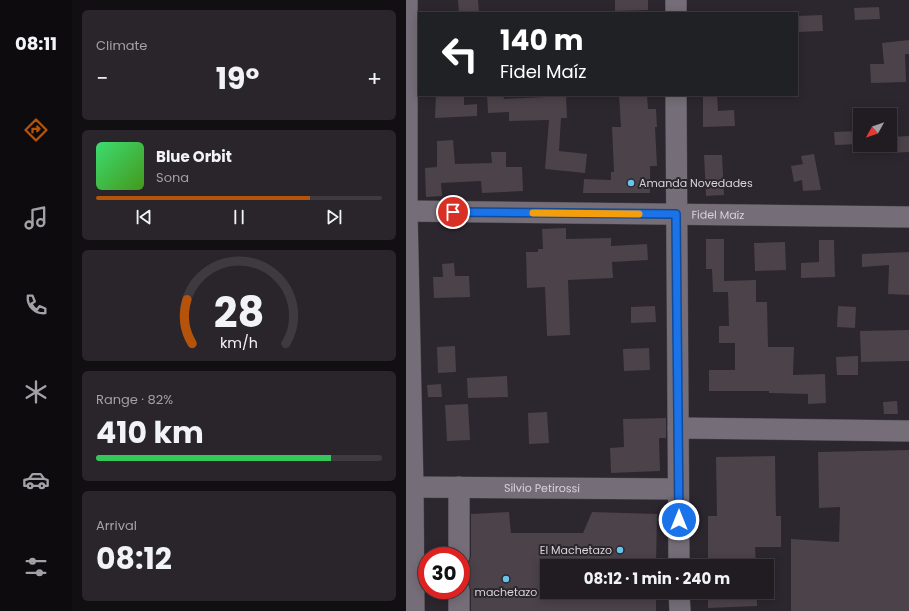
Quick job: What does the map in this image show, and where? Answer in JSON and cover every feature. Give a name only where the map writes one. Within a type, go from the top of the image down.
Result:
[{"type":"street","points":[[407,0],[406,211],[409,487],[414,611]]},
{"type":"street","points":[[676,0],[676,12]]},
{"type":"street","points":[[676,96],[679,559]]},
{"type":"street","name":"Fidel Maíz","points":[[406,211],[909,217]]},
{"type":"street","points":[[678,428],[909,431]]},
{"type":"street","name":"Silvio Petirossi","points":[[409,487],[678,489]]},
{"type":"street","points":[[459,487],[459,547]]},
{"type":"street","points":[[459,599],[459,611]]},
{"type":"street","points":[[679,599],[680,611]]},
{"type":"building","points":[[458,0],[478,0],[479,12],[459,12]]},
{"type":"building","points":[[615,0],[648,0],[648,10],[615,11]]},
{"type":"building","points":[[879,7],[880,19],[855,20],[854,8]]},
{"type":"building","points":[[822,15],[823,31],[798,32],[798,16]]},
{"type":"building","points":[[909,40],[909,54],[905,54],[906,82],[871,83],[870,64],[884,64],[882,43]]},
{"type":"building","points":[[436,96],[464,96],[464,105],[477,104],[477,116],[435,118]]},
{"type":"building","points":[[487,96],[503,96],[504,99],[566,96],[567,118],[561,118],[559,151],[587,154],[585,173],[545,169],[549,120],[509,121],[509,112],[488,113]]},
{"type":"building","points":[[619,96],[647,96],[648,109],[656,109],[657,127],[655,127],[657,166],[650,166],[650,193],[583,193],[584,179],[611,180],[611,172],[614,172],[612,127],[621,127]]},
{"type":"building","points":[[703,96],[717,96],[718,111],[734,110],[735,126],[703,127]]},
{"type":"building","points":[[853,131],[853,144],[835,145],[834,132]]},
{"type":"building","points":[[909,136],[909,152],[890,153],[897,152],[897,137]]},
{"type":"building","points":[[453,140],[455,164],[492,163],[491,152],[506,152],[506,167],[522,167],[523,191],[482,193],[481,181],[441,183],[442,196],[426,197],[425,168],[437,167],[437,141]]},
{"type":"building","points":[[814,154],[821,190],[803,191],[802,180],[794,182],[791,166],[803,164],[801,156]]},
{"type":"building","points":[[704,155],[722,155],[724,195],[706,196]]},
{"type":"building","points":[[566,228],[566,239],[611,238],[611,246],[647,244],[648,260],[612,262],[613,278],[568,280],[570,335],[547,336],[545,287],[527,288],[526,252],[538,252],[538,249],[543,249],[542,229]]},
{"type":"building","points":[[706,239],[724,239],[724,281],[756,280],[756,302],[767,302],[768,347],[794,347],[793,375],[825,374],[826,403],[808,404],[808,394],[769,393],[769,391],[709,391],[709,370],[735,370],[735,343],[719,343],[719,326],[729,326],[728,292],[713,292],[712,269],[706,269]]},
{"type":"building","points":[[819,240],[834,240],[835,277],[801,278],[801,263],[819,262]]},
{"type":"building","points":[[785,242],[786,270],[755,271],[754,243]]},
{"type":"building","points":[[909,252],[909,295],[888,294],[889,265],[862,267],[862,254]]},
{"type":"building","points":[[454,263],[455,276],[469,276],[470,297],[434,298],[433,277],[443,277],[442,264]]},
{"type":"building","points":[[655,306],[656,322],[631,323],[631,307]]},
{"type":"building","points":[[838,306],[856,307],[855,328],[837,327]]},
{"type":"building","points":[[909,330],[909,361],[861,362],[860,331]]},
{"type":"building","points":[[455,346],[456,372],[438,373],[437,347]]},
{"type":"building","points":[[649,348],[650,370],[624,371],[623,349]]},
{"type":"building","points":[[858,356],[858,375],[837,375],[836,357]]},
{"type":"building","points":[[507,376],[508,397],[468,398],[467,378]]},
{"type":"building","points":[[441,384],[442,397],[428,397],[427,385]]},
{"type":"building","points":[[897,401],[898,414],[884,414],[883,402]]},
{"type":"building","points":[[468,404],[470,440],[447,441],[445,405]]},
{"type":"building","points":[[547,412],[549,443],[529,444],[528,413]]},
{"type":"building","points":[[666,418],[666,438],[659,438],[660,471],[611,473],[610,448],[624,447],[623,419]]},
{"type":"building","points":[[909,450],[909,611],[791,611],[791,539],[839,542],[840,507],[819,508],[818,452]]},
{"type":"building","points":[[775,456],[776,516],[781,516],[781,547],[755,547],[756,559],[708,559],[708,516],[717,516],[716,457]]},
{"type":"building","points":[[509,512],[511,533],[583,533],[592,512],[657,514],[656,559],[540,559],[540,599],[656,599],[656,611],[471,611],[471,514]]},
{"type":"building","points":[[708,599],[757,599],[757,606],[708,608]]},
{"type":"slow traffic","points":[[533,213],[639,214]]},
{"type":"place","name":"Amanda Novedades","points":[[631,183]]},
{"type":"place","name":"El Machetazo","points":[[620,550]]},
{"type":"place","name":"machetazo","points":[[506,579]]},
{"type":"route","points":[[453,212],[676,214],[679,520]]}]
